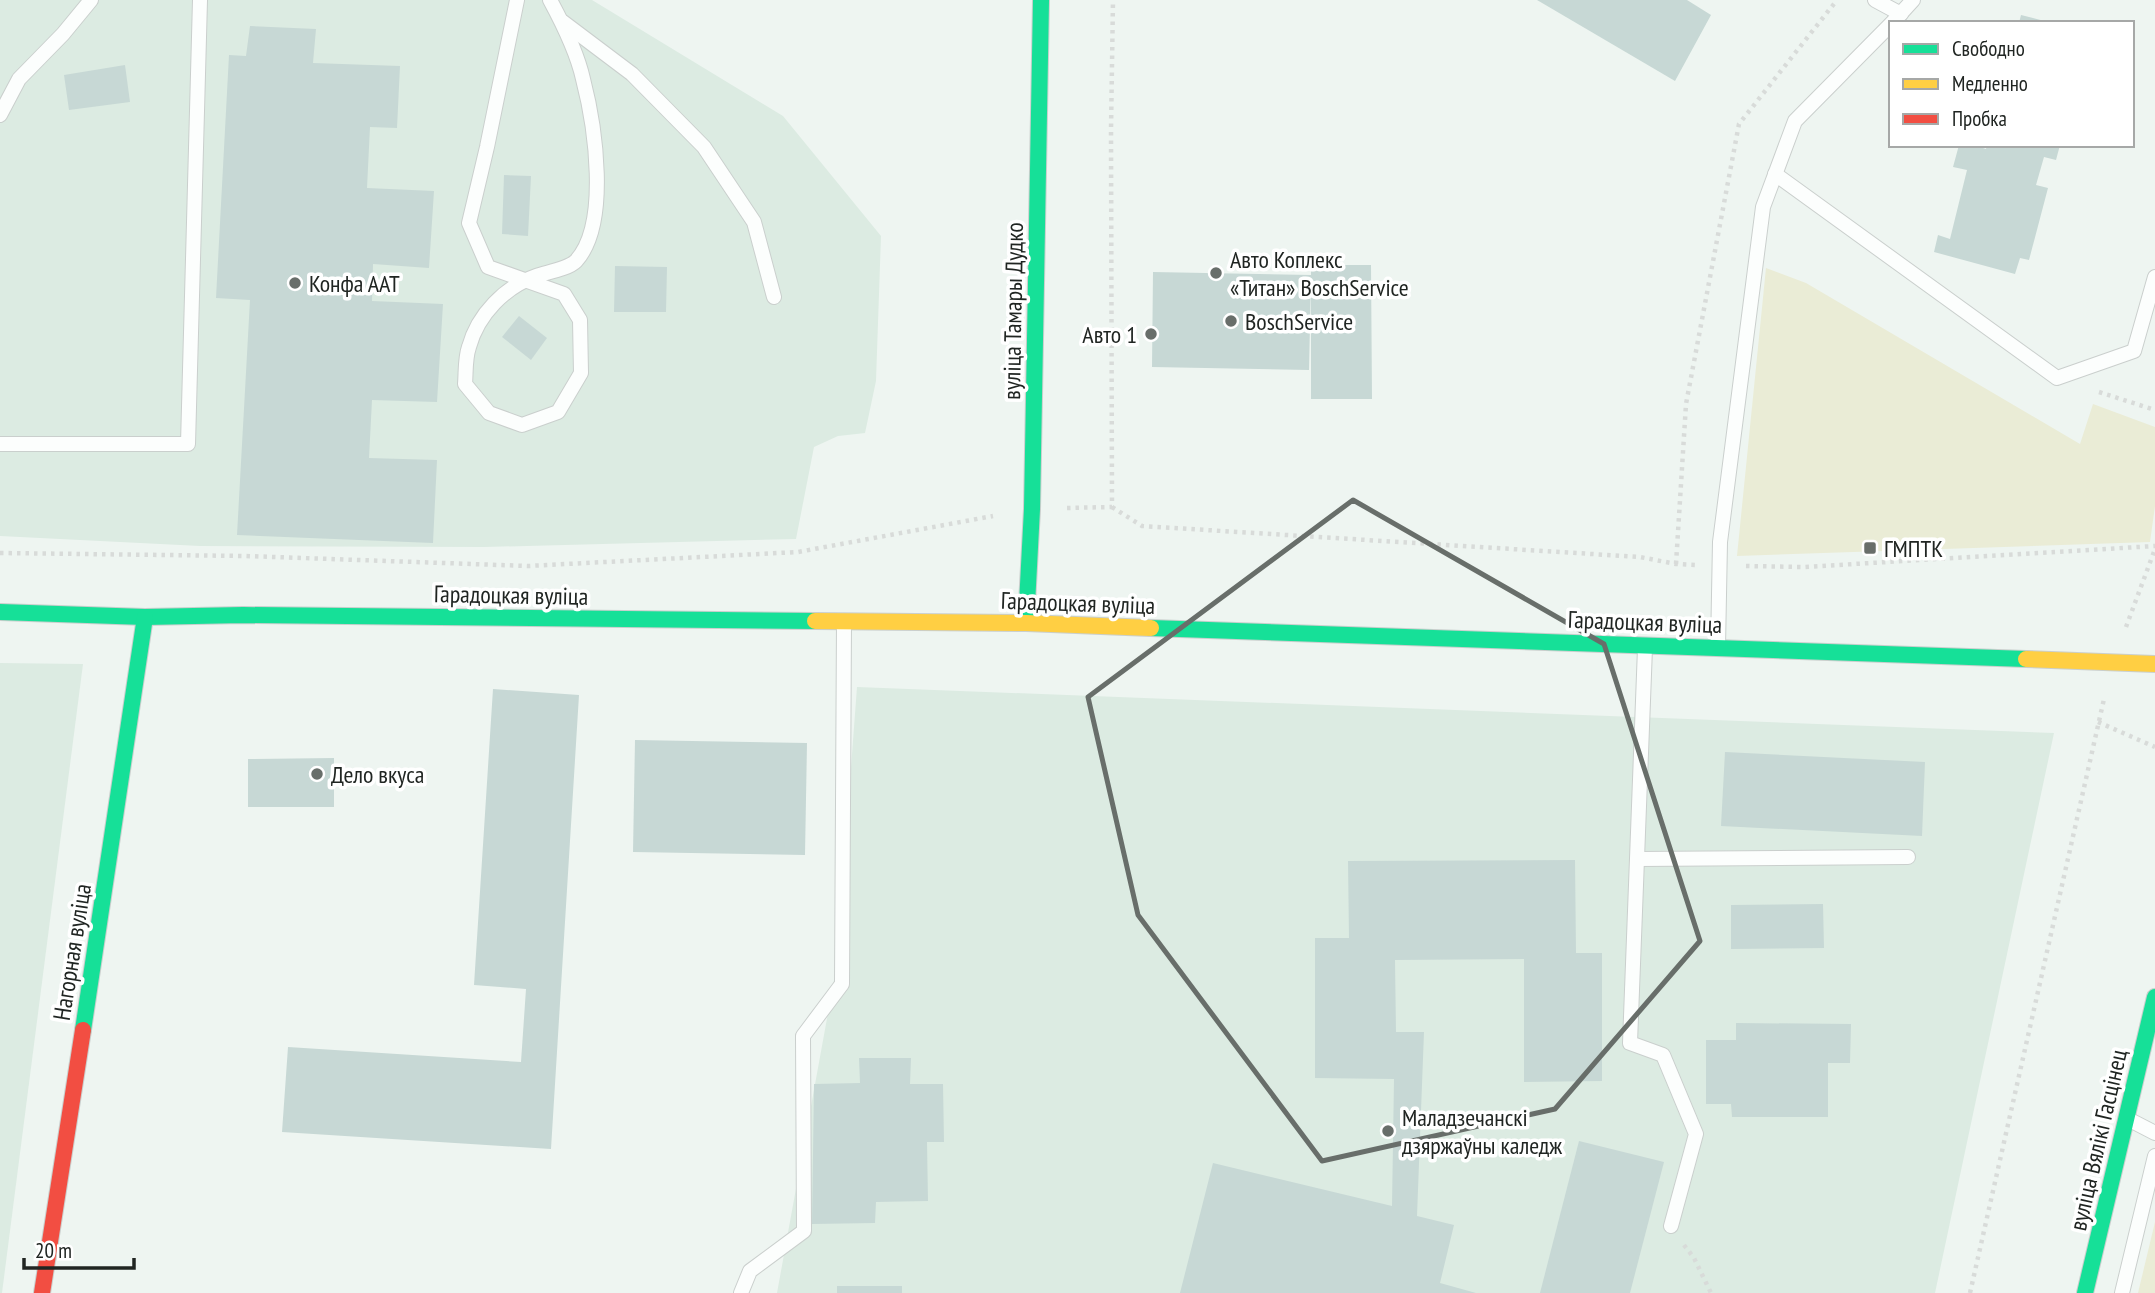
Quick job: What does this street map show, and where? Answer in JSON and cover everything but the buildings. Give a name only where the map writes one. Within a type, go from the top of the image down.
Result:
[{"type":"street","name":"вуліца Тамары Дудко","points":[[1026,623],[1032,509],[1041,0]]},
{"type":"street","name":"Гарадоцкая вуліца","points":[[0,612],[145,617],[243,615],[1026,623],[1645,643],[2155,664]]},
{"type":"street","name":"Нагорная вуліца","points":[[42,1293],[145,617]]},
{"type":"street","name":"вуліца Вялікі Гасцінец","points":[[2085,1293],[2155,998]]},
{"type":"lane","points":[[0,115],[19,79],[63,34],[91,0]]},
{"type":"lane","points":[[0,444],[188,444],[200,0]]},
{"type":"lane","points":[[517,0],[469,223],[488,267],[523,281],[564,294],[580,320],[581,373],[558,412],[522,425],[489,414],[465,384],[469,346],[488,308],[523,281],[573,264],[587,247],[598,198],[592,124],[583,77],[562,21],[550,0]]},
{"type":"lane","points":[[1875,0],[1894,20],[1913,0]]},
{"type":"lane","points":[[562,21],[632,74],[704,147],[754,222],[774,297]]},
{"type":"lane","points":[[1718,648],[1718,566],[1763,207],[1795,121],[1889,25]]},
{"type":"lane","points":[[1775,174],[2057,379],[2134,351],[2155,277]]},
{"type":"lane","points":[[741,1293],[750,1271],[804,1231],[803,1036],[842,984],[845,621]]},
{"type":"lane","points":[[1645,643],[1630,1043],[1662,1055],[1696,1134],[1671,1226]]},
{"type":"lane","points":[[1637,859],[1908,857]]},
{"type":"lane","points":[[2126,1118],[2155,1133]]},
{"type":"lane","points":[[2122,1293],[2155,1156]]},
{"type":"path","points":[[1112,507],[1113,0]]},
{"type":"path","points":[[1676,565],[1686,404],[1739,124],[1838,0]]},
{"type":"path","points":[[2057,379],[2155,410]]},
{"type":"path","points":[[0,553],[246,556],[528,566],[798,552],[1032,509],[1112,507],[1142,526],[1640,557],[1676,565],[1804,567],[2155,548],[2114,662],[2098,722],[1970,1293]]},
{"type":"path","points":[[2098,722],[2155,747]]},
{"type":"path","points":[[1671,1226],[1694,1258],[1711,1293]]},
{"type":"highlighted area","points":[[1353,500],[1604,644],[1700,941],[1555,1109],[1322,1161],[1138,915],[1088,697]]},
{"type":"shaded area","points":[[0,0],[592,0],[783,116],[881,236],[876,381],[865,433],[838,436],[814,447],[796,539],[484,547],[200,546],[0,536]]},
{"type":"shaded area","points":[[0,663],[83,664],[2,1293],[0,1293]]},
{"type":"shaded area","name":"Маладзечанскі дзяржаўны каледж","points":[[857,687],[2054,733],[1935,1293],[777,1293],[836,969]]},
{"type":"green space","points":[[1766,268],[1806,283],[2080,444],[2093,404],[2155,427],[2155,506],[2150,542],[1737,556]]},
{"type":"green space","points":[[2155,1222],[2155,1293],[2138,1293]]},
{"type":"traffic: fast","points":[[1026,623],[1032,509],[1041,0]]},
{"type":"traffic: fast","points":[[0,612],[145,617],[243,615],[815,621]]},
{"type":"traffic: fast","points":[[83,1030],[145,617]]},
{"type":"traffic: fast","points":[[1151,628],[2026,659]]},
{"type":"traffic: fast","points":[[2085,1293],[2155,997]]},
{"type":"traffic: slow","points":[[815,621],[1026,623],[1151,628]]},
{"type":"traffic: slow","points":[[2026,659],[2155,664]]},
{"type":"traffic: jam","points":[[42,1293],[83,1030]]},
{"type":"place","name":"Авто Коплекс «Титан» BoschService","points":[[1216,273]]},
{"type":"place","name":"Конфа ААТ","points":[[295,283]]},
{"type":"place","name":"BoschService","points":[[1231,321]]},
{"type":"place","name":"Авто 1","points":[[1151,334]]},
{"type":"place","name":"ГМПТК","points":[[1870,548]]},
{"type":"place","name":"Дело вкуса","points":[[317,774]]},
{"type":"place","name":"Маладзечанскі дзяржаўны каледж","points":[[1388,1131]]}]
